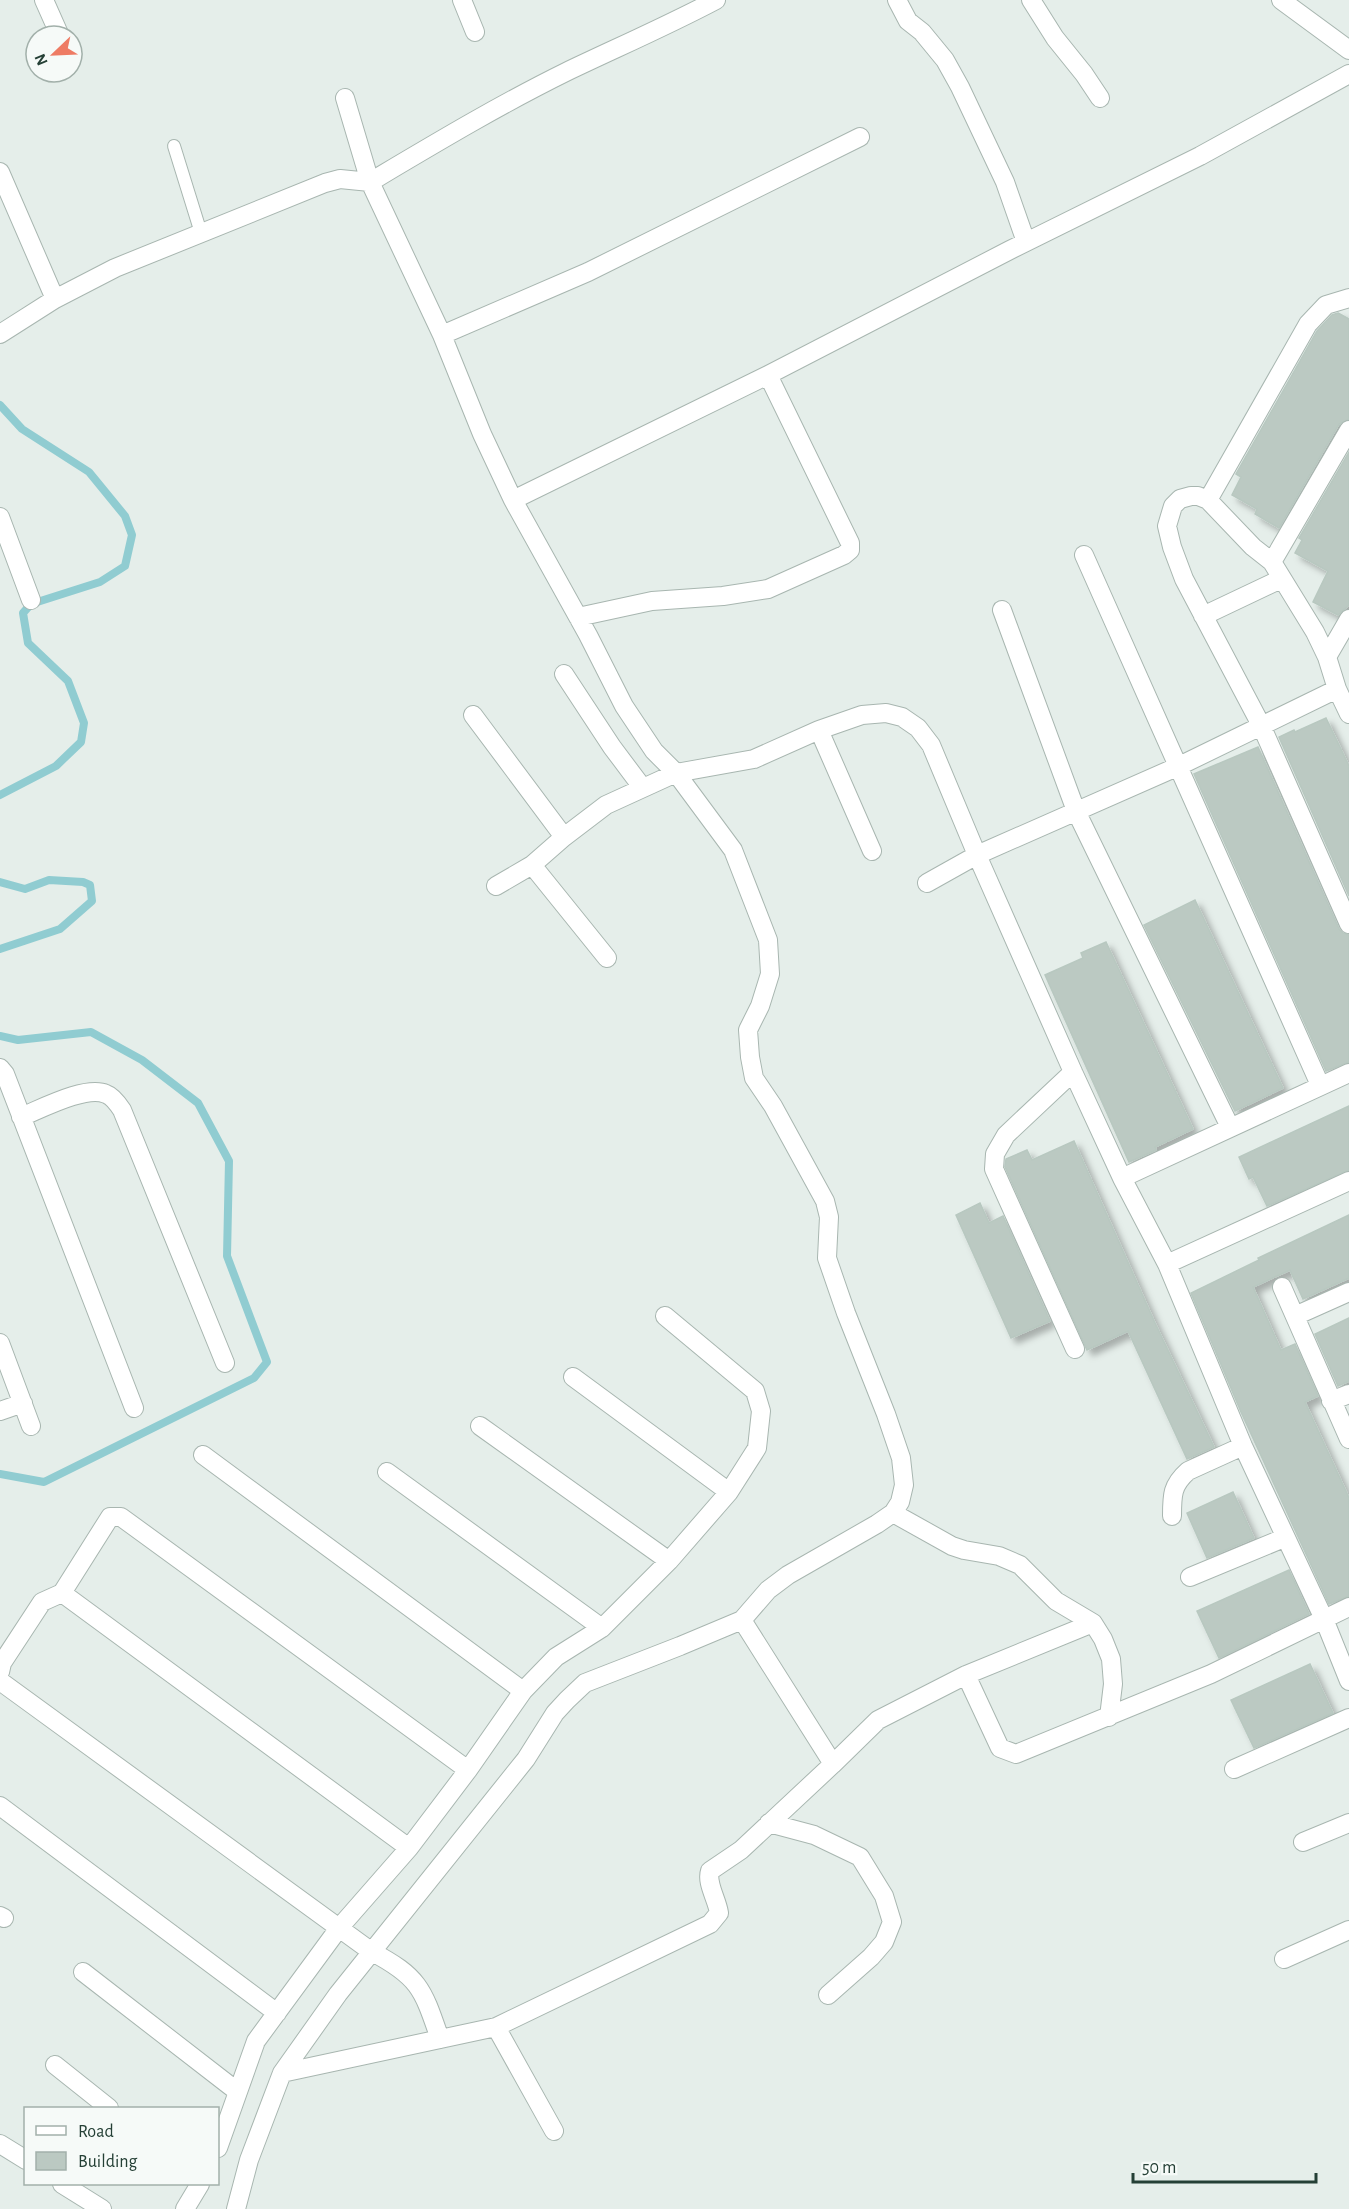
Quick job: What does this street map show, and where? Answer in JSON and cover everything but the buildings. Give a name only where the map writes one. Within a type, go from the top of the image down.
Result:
[{"type":"street","points":[[44,0],[55,24]]},
{"type":"street","points":[[462,0],[476,32]]},
{"type":"street","points":[[0,334],[55,299],[115,268],[201,232],[325,183],[340,179],[369,182],[565,72],[661,29],[716,0]]},
{"type":"street","points":[[897,0],[908,21],[922,32],[945,60],[960,87],[1005,182],[1026,242]]},
{"type":"street","points":[[1030,0],[1100,98]]},
{"type":"street","points":[[1281,0],[1349,50]]},
{"type":"street","points":[[513,500],[768,375],[1026,242],[1200,156],[1349,74]]},
{"type":"street","points":[[236,2209],[249,2160],[282,2073],[338,1994],[526,1759],[555,1713],[585,1683],[742,1620],[768,1590],[788,1575],[893,1513],[900,1503],[904,1485],[901,1458],[886,1414],[832,1275],[827,1257],[829,1217],[825,1201],[773,1106],[754,1078],[748,1030],[760,1006],[770,974],[768,940],[733,850],[676,773],[654,751],[624,706],[513,500],[482,434],[442,335],[384,209],[369,182],[345,98]]},
{"type":"street","points":[[442,335],[588,272],[860,137]]},
{"type":"street","points":[[0,171],[55,299]]},
{"type":"street","points":[[1208,500],[1308,324],[1326,305],[1349,298]]},
{"type":"street","points":[[578,617],[652,601],[768,590],[844,555],[850,550],[850,543],[768,375]]},
{"type":"street","points":[[1272,562],[1349,430]]},
{"type":"street","points":[[1349,714],[1315,632],[1272,562],[1253,547],[1208,500],[1198,496],[1180,499],[1173,506],[1167,526],[1184,579],[1261,725],[1349,924]]},
{"type":"street","points":[[0,518],[31,600]]},
{"type":"street","points":[[1084,555],[1320,1085]]},
{"type":"street","points":[[1203,616],[1281,579]]},
{"type":"street","points":[[1002,610],[1076,811],[1230,1127]]},
{"type":"street","points":[[1327,657],[1349,619]]},
{"type":"street","points":[[564,674],[612,747],[642,787]]},
{"type":"street","points":[[927,883],[977,855],[1179,766],[1337,689]]},
{"type":"street","points":[[496,886],[532,865],[606,805],[676,773],[754,759],[819,730],[862,715],[886,713],[902,717],[918,728],[931,745],[977,855],[1122,1178],[1167,1264],[1242,1446],[1324,1619],[1349,1681]]},
{"type":"street","points":[[473,715],[564,837]]},
{"type":"street","points":[[819,730],[872,852]]},
{"type":"street","points":[[532,865],[607,958]]},
{"type":"street","points":[[0,1068],[5,1074],[135,1408]]},
{"type":"street","points":[[1074,1072],[1006,1135],[995,1154],[994,1169],[1075,1349]]},
{"type":"street","points":[[1122,1178],[1349,1073]]},
{"type":"street","points":[[21,1117],[82,1093],[95,1092],[106,1094],[122,1110],[225,1364]]},
{"type":"street","points":[[1167,1264],[1349,1181]]},
{"type":"street","points":[[1282,1287],[1349,1439]]},
{"type":"street","points":[[1295,1316],[1349,1292]]},
{"type":"street","points":[[219,2145],[256,2041],[339,1928],[409,1848],[468,1770],[523,1691],[556,1657],[602,1628],[669,1561],[729,1492],[758,1448],[761,1411],[755,1391],[665,1316]]},
{"type":"street","points":[[0,1343],[31,1426]]},
{"type":"street","points":[[573,1377],[729,1492]]},
{"type":"street","points":[[1331,1401],[1349,1394]]},
{"type":"street","points":[[0,1411],[23,1403]]},
{"type":"street","points":[[480,1426],[669,1561]]},
{"type":"street","points":[[1172,1516],[1175,1486],[1182,1476],[1242,1446]]},
{"type":"street","points":[[202,1455],[523,1691]]},
{"type":"street","points":[[387,1472],[602,1628]]},
{"type":"street","points":[[893,1513],[952,1546],[999,1556],[1020,1564],[1056,1601],[1094,1623],[1112,1659],[1113,1684],[1109,1717]]},
{"type":"street","points":[[0,1672],[2,1663],[42,1602],[62,1593],[110,1517],[121,1517],[468,1770]]},
{"type":"street","points":[[1190,1577],[1284,1538]]},
{"type":"street","points":[[62,1593],[409,1848]]},
{"type":"street","points":[[966,1675],[1000,1748],[1016,1754],[1211,1674],[1349,1607]]},
{"type":"street","points":[[742,1620],[833,1764]]},
{"type":"street","points":[[282,2073],[496,2026],[710,1924],[719,1913],[716,1898],[708,1881],[710,1871],[741,1850],[878,1720],[966,1675],[1094,1623]]},
{"type":"street","points":[[0,1681],[372,1952],[395,1964],[418,1983],[440,2039]]},
{"type":"street","points":[[1234,1769],[1349,1718]]},
{"type":"street","points":[[0,1806],[277,2013]]},
{"type":"street","points":[[769,1823],[814,1835],[860,1857],[884,1896],[892,1922],[884,1942],[871,1957],[828,1995]]},
{"type":"street","points":[[1303,1842],[1349,1823]]},
{"type":"street","points":[[1284,1959],[1349,1930]]},
{"type":"street","points":[[83,1972],[238,2092]]},
{"type":"street","points":[[496,2026],[554,2131]]},
{"type":"street","points":[[55,2065],[107,2107]]},
{"type":"street","points":[[0,2144],[24,2159]]},
{"type":"street","points":[[64,2185],[102,2209]]},
{"type":"street","points":[[185,2209],[199,2185]]},
{"type":"lane","points":[[174,146],[201,232]]},
{"type":"waterway","points":[[0,405],[22,429],[89,472],[125,516],[132,535],[125,566],[100,582],[31,604],[23,613],[28,643],[68,681],[84,723],[81,742],[56,766],[0,795]]},
{"type":"waterway","points":[[0,882],[25,889],[49,880],[83,882],[90,885],[92,901],[60,929],[0,949]]},
{"type":"waterway","points":[[0,1036],[18,1040],[91,1032],[142,1060],[198,1103],[229,1161],[227,1256],[267,1362],[254,1378],[44,1482],[0,1474]]}]
